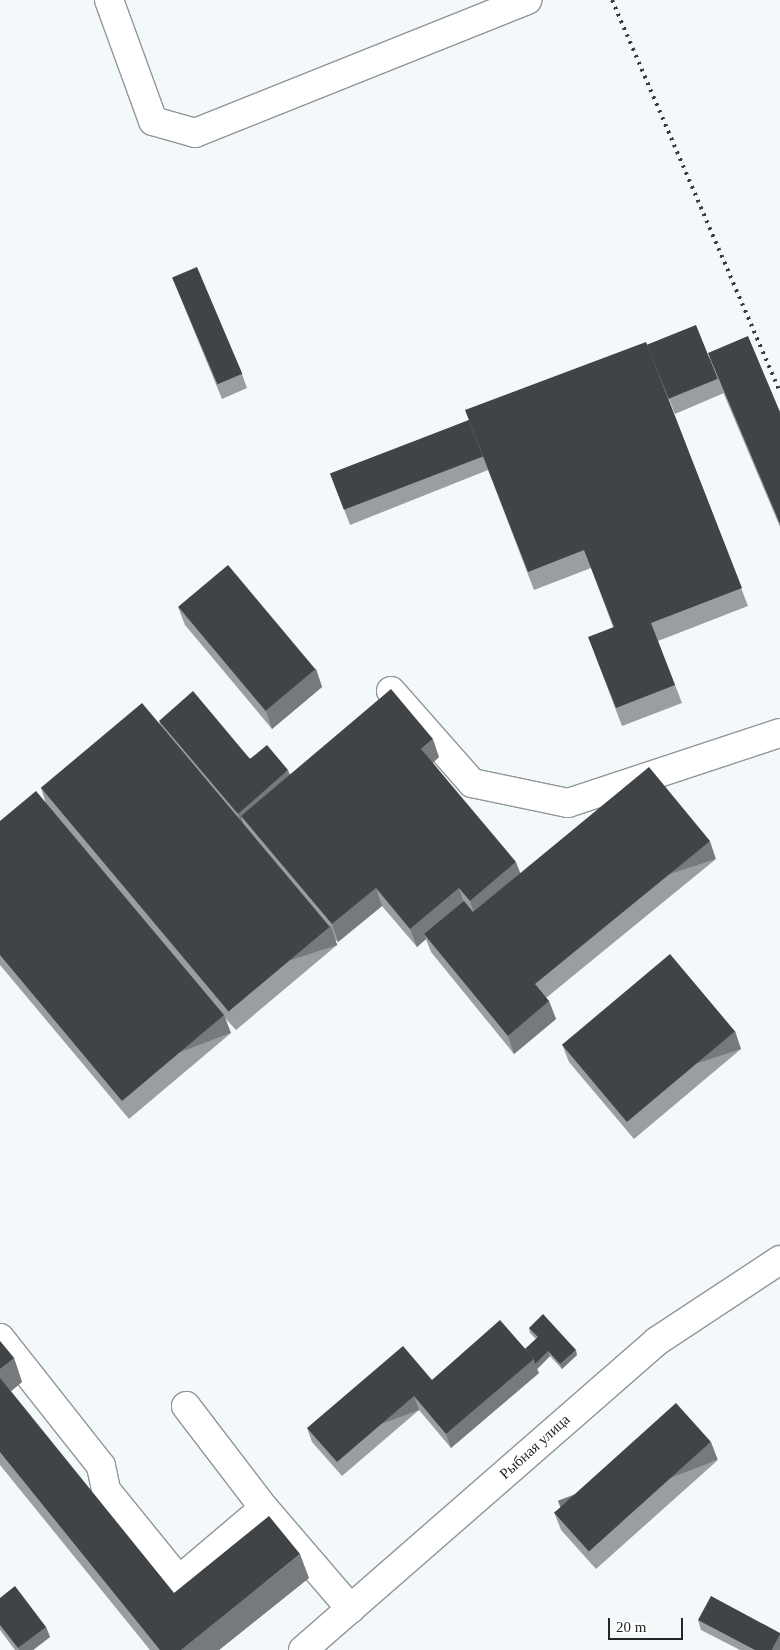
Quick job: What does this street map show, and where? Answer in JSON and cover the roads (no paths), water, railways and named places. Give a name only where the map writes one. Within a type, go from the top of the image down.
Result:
[{"type":"street","points":[[109,0],[153,121],[195,132],[527,0]]},
{"type":"street","points":[[390,690],[472,783],[568,803],[780,733]]},
{"type":"street","name":"Рыбная улица","points":[[304,1650],[657,1341],[780,1260]]},
{"type":"street","points":[[0,1338],[101,1466],[106,1490],[179,1580],[264,1508]]},
{"type":"street","points":[[186,1406],[264,1508],[351,1609]]},
{"type":"railway","points":[[612,0],[780,392]]}]
